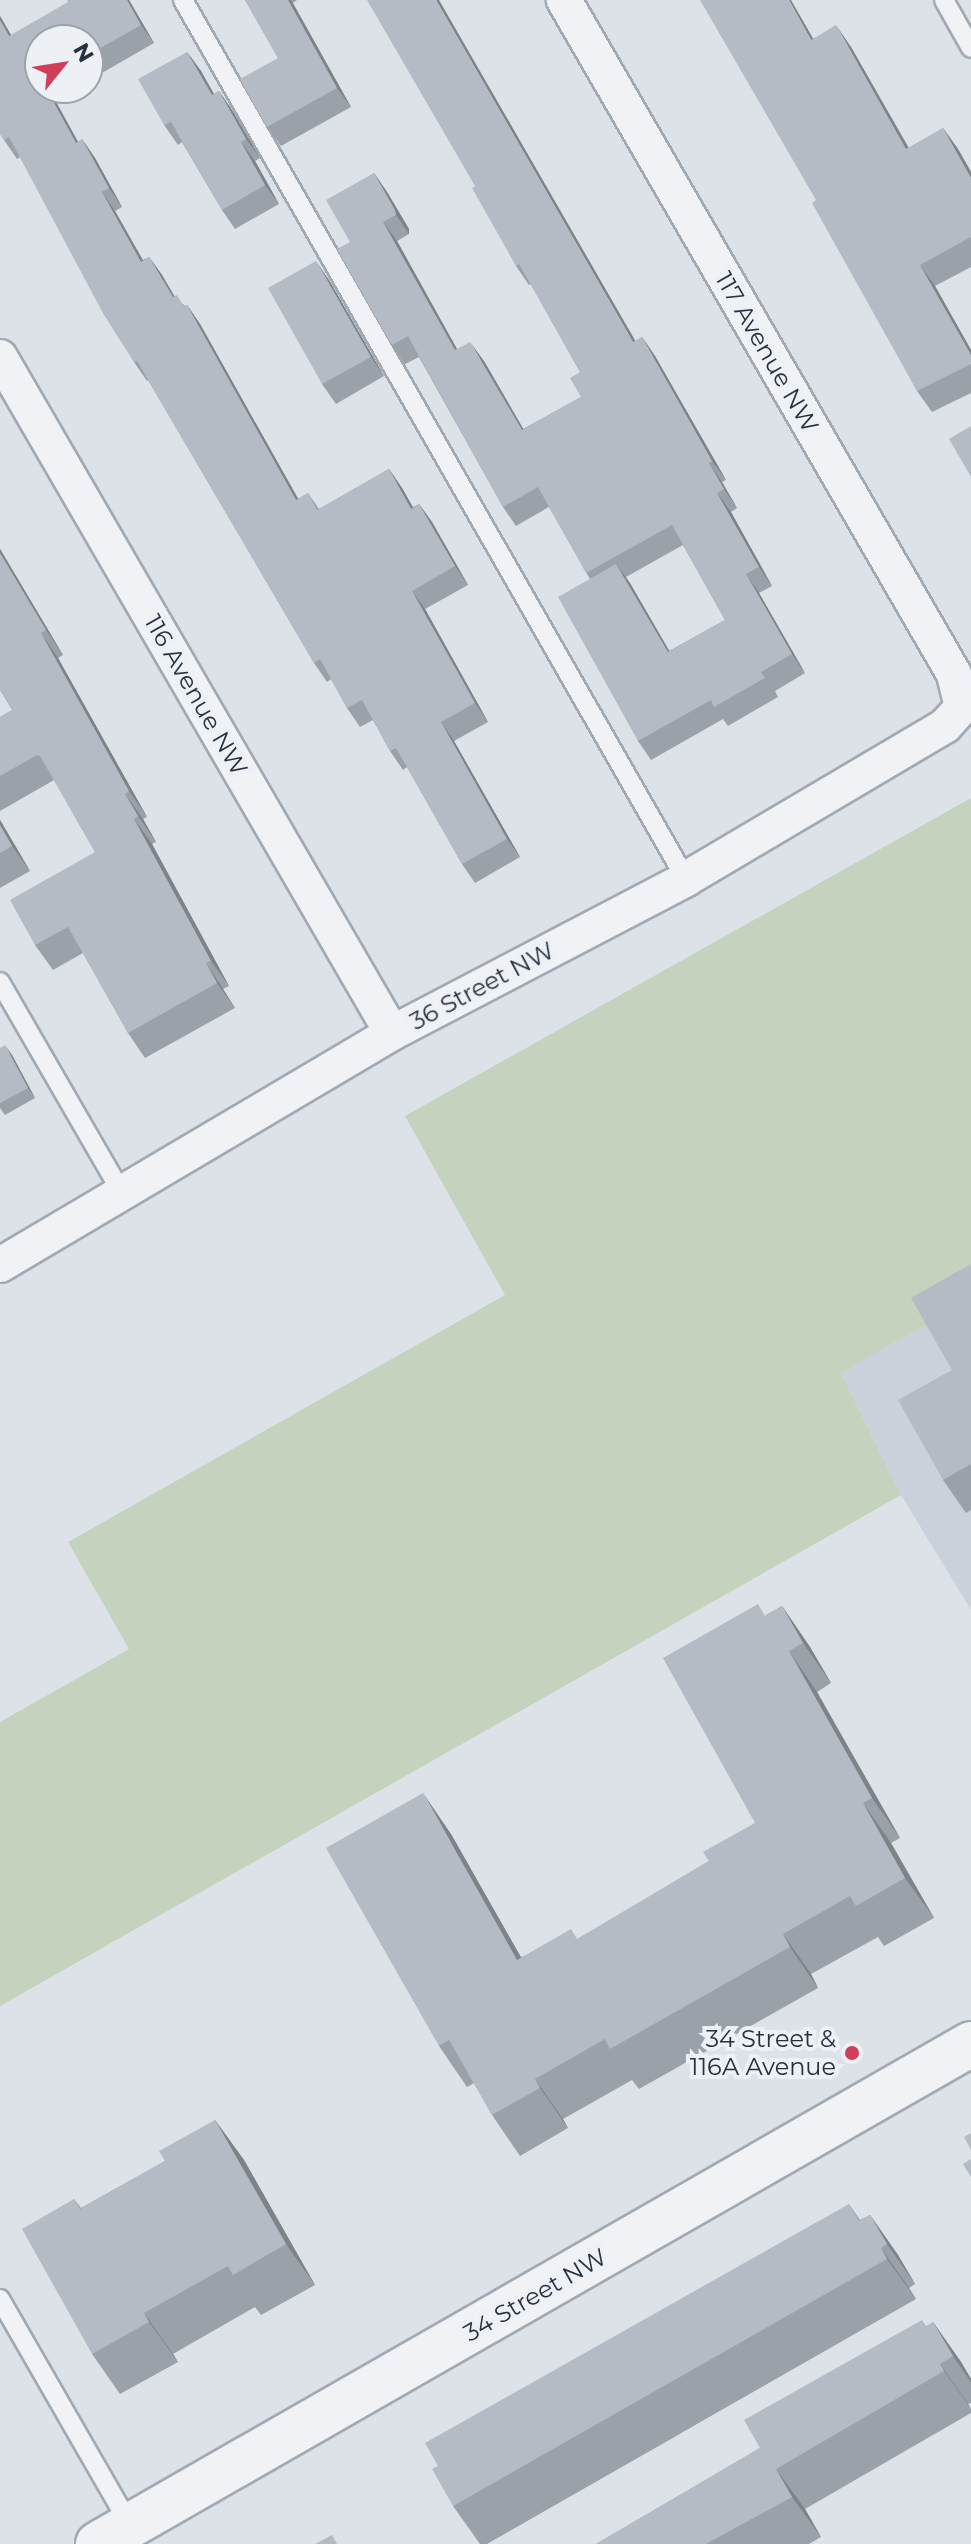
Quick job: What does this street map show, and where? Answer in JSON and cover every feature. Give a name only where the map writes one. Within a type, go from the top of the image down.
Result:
[{"type":"street","name":"117 Avenue NW","points":[[564,0],[962,669],[962,707]]},
{"type":"street","name":"116 Avenue NW","points":[[0,357],[392,1033]]},
{"type":"street","name":"36 Street NW","points":[[0,1265],[123,1195],[392,1033],[686,879],[945,726],[962,707]]},
{"type":"street","name":"34 Street NW","points":[[114,2535],[971,2044]]},
{"type":"lane","points":[[183,0],[686,879]]},
{"type":"lane","points":[[944,0],[971,48]]},
{"type":"lane","points":[[0,982],[123,1195]]},
{"type":"lane","points":[[0,2299],[114,2535]]},
{"type":"shaded area","points":[[971,1299],[971,1610],[901,1495],[841,1373]]},
{"type":"green space","points":[[971,798],[971,1299],[841,1373],[901,1495],[0,2006],[0,1722],[129,1649],[68,1542],[505,1295],[405,1116]]},
{"type":"building","points":[[127,0],[141,25],[104,46],[104,24],[30,24],[68,2]]},
{"type":"building","points":[[245,0],[288,0],[337,88],[267,127],[240,79],[278,58]]},
{"type":"building","points":[[367,0],[436,0],[633,342],[642,337],[712,461],[709,463],[724,489],[717,493],[759,567],[746,574],[792,654],[761,672],[765,678],[714,707],[711,700],[638,741],[558,597],[616,564],[668,652],[725,620],[672,525],[586,573],[538,487],[503,507],[408,336],[392,345],[337,249],[350,242],[326,200],[374,173],[396,215],[383,222],[455,350],[470,342],[522,430],[581,397],[570,378],[580,372],[519,264],[516,266],[472,188],[475,186]]},
{"type":"building","points":[[700,0],[789,0],[811,40],[836,25],[906,149],[943,128],[971,178],[971,237],[920,265],[971,355],[971,364],[917,391],[812,203],[816,200]]},
{"type":"building","points":[[0,20],[9,36],[24,27],[24,104],[55,104],[76,143],[82,139],[109,188],[102,192],[141,262],[149,257],[173,297],[177,295],[184,307],[187,305],[296,500],[308,493],[317,510],[389,469],[411,509],[419,504],[455,566],[412,591],[475,703],[441,722],[507,839],[462,864],[396,748],[390,751],[362,700],[347,708],[320,659],[314,663],[137,361],[134,362],[104,315],[9,137],[4,140],[0,134]]},
{"type":"building","points":[[187,52],[212,95],[219,91],[246,139],[241,142],[265,185],[222,210],[171,122],[164,125],[138,79]]},
{"type":"building","points":[[316,261],[371,357],[322,384],[268,288]]},
{"type":"building","points":[[971,426],[971,477],[949,439]]},
{"type":"building","points":[[0,553],[46,630],[41,633],[129,791],[125,794],[138,816],[134,819],[211,961],[206,963],[217,983],[128,1033],[68,927],[35,945],[10,900],[95,852],[40,756],[0,776],[0,717],[12,710],[0,690]]},
{"type":"building","points":[[0,825],[12,846],[0,853]]},
{"type":"building","points":[[5,1045],[28,1088],[0,1103],[0,1048]]},
{"type":"building","points":[[971,1264],[971,1464],[943,1480],[898,1400],[952,1370],[911,1298]]},
{"type":"building","points":[[758,1604],[765,1616],[782,1606],[803,1643],[789,1651],[872,1798],[863,1803],[905,1878],[856,1906],[850,1896],[783,1934],[790,1947],[610,2049],[605,2039],[535,2079],[540,2088],[492,2115],[449,2040],[439,2046],[326,1848],[423,1793],[517,1960],[571,1929],[577,1939],[709,1861],[703,1852],[755,1823],[663,1658]]},
{"type":"building","points":[[215,2120],[286,2244],[233,2275],[228,2266],[144,2313],[149,2322],[92,2354],[22,2229],[74,2199],[80,2209],[165,2161],[159,2151]]},
{"type":"building","points":[[971,2133],[971,2150],[964,2137]]},
{"type":"building","points":[[971,2159],[971,2177],[963,2164]]},
{"type":"building","points":[[849,2204],[859,2221],[870,2215],[887,2244],[881,2248],[887,2259],[453,2506],[432,2469],[438,2466],[425,2443]]},
{"type":"building","points":[[922,2320],[926,2326],[933,2322],[953,2356],[940,2364],[944,2371],[776,2469],[792,2497],[706,2544],[596,2544],[760,2448],[744,2420]]},
{"type":"building","points":[[332,2535],[337,2544],[315,2544]]},
{"type":"place","name":"34 Street & 116A Avenue","points":[[852,2053]]}]
